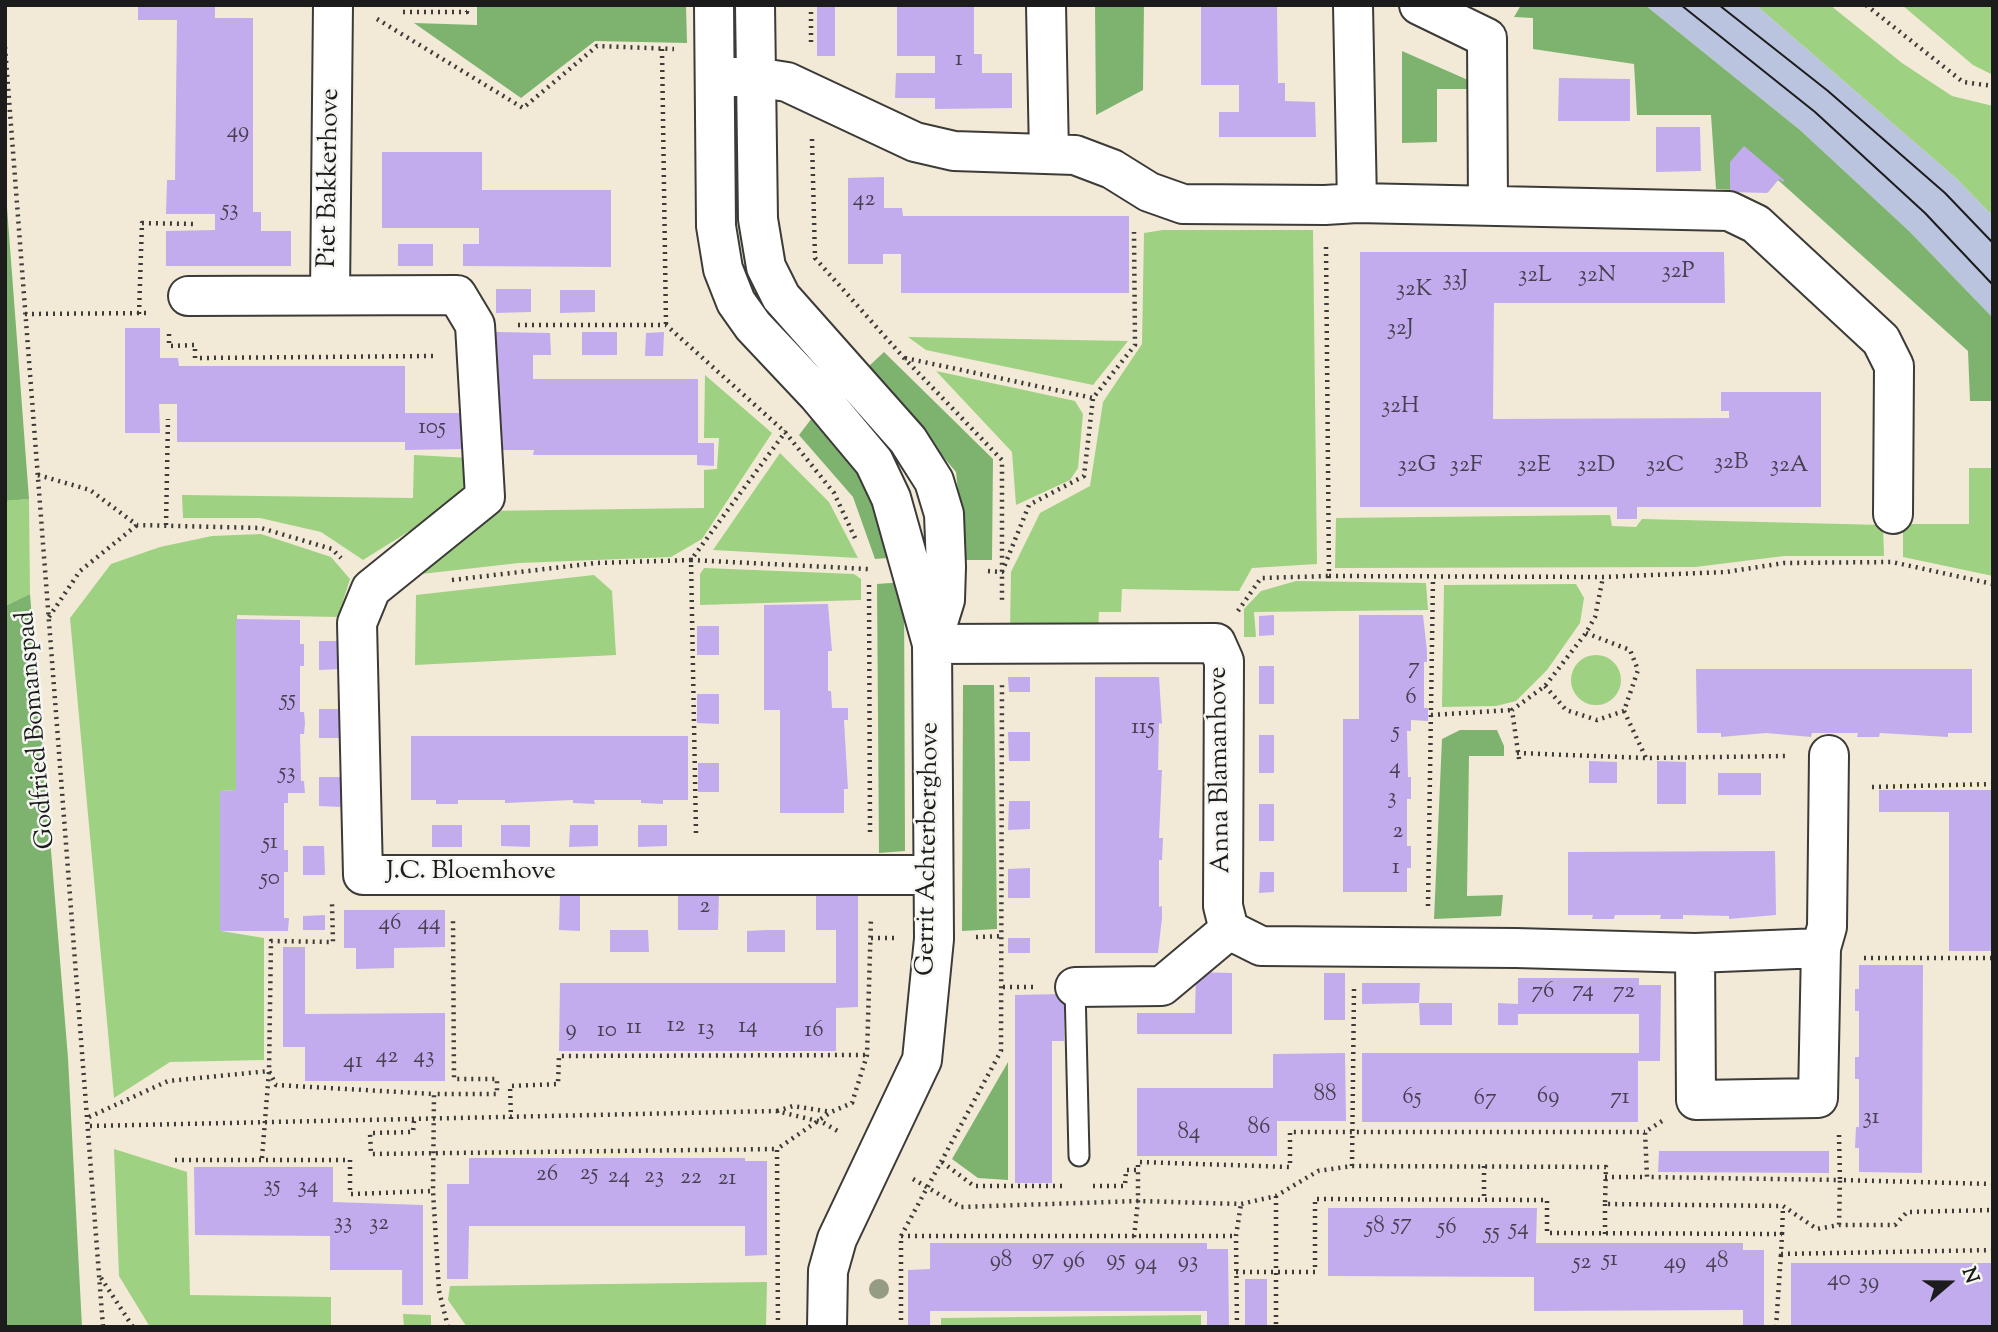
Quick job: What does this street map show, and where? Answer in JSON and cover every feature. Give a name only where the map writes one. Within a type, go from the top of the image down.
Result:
[{"type":"street","name":"Gerrit Achterberghove","points":[[714,5],[716,226],[723,269],[737,302],[753,326],[818,395],[874,462],[891,498],[932,644],[931,875],[934,939],[922,1060],[837,1239],[828,1271],[827,1327]]},
{"type":"street","name":"Gerrit Achterberghove","points":[[755,5],[758,219],[766,267],[781,297],[908,440],[938,492],[944,514],[945,600],[932,644]]},
{"type":"street","points":[[1046,5],[1049,154]]},
{"type":"street","points":[[1341,204],[1353,5]]},
{"type":"street","points":[[1419,5],[1487,38],[1488,205]]},
{"type":"street","name":"Piet Bakkerhove","points":[[172,311],[330,294],[350,9]]},
{"type":"street","points":[[715,77],[755,77],[787,82],[915,142],[954,151],[1075,155],[1112,169],[1149,192],[1183,204],[1488,205],[1729,211],[1756,224],[1881,340],[1894,366],[1893,514]]},
{"type":"street","points":[[330,294],[457,295],[475,340]]},
{"type":"street","name":"J.C. Bloemhove","points":[[475,340],[485,497],[371,589],[357,623],[363,875],[931,875]]},
{"type":"street","name":"Anna Blamanhove","points":[[932,644],[1216,643],[1224,662],[1223,906],[1229,930]]},
{"type":"street","points":[[1695,953],[1696,1100],[1818,1098],[1821,953],[1828,927],[1829,772]]},
{"type":"street","points":[[1076,987],[1162,986],[1229,930],[1261,946],[1821,953]]},
{"type":"lane","points":[[1076,987],[1079,1156]]},
{"type":"path","points":[[403,12],[467,12],[467,5]]},
{"type":"path","points":[[1866,5],[1963,82],[1993,86]]},
{"type":"path","points":[[350,9],[523,107],[597,47],[683,49]]},
{"type":"path","name":"Godfried Bomanspad","points":[[5,47],[90,1126],[103,1327]]},
{"type":"path","points":[[662,49],[666,325]]},
{"type":"path","points":[[811,94],[815,258],[904,358],[1002,460],[1002,1051],[901,1236],[901,1327]]},
{"type":"path","points":[[904,358],[1093,398],[1135,345],[1134,183]]},
{"type":"path","points":[[1329,576],[1341,204]]},
{"type":"path","points":[[139,314],[142,223],[197,224]]},
{"type":"path","points":[[24,314],[139,314],[172,311],[169,346],[195,345],[195,358],[666,325],[785,432],[834,493],[857,543]]},
{"type":"path","points":[[166,525],[168,419]]},
{"type":"path","points":[[49,618],[80,571],[137,525]]},
{"type":"path","points":[[863,556],[869,569]]},
{"type":"path","points":[[691,560],[698,874]]},
{"type":"path","points":[[1216,643],[1261,578],[1603,577],[1726,572],[1784,563],[1892,562],[1993,584]]},
{"type":"path","points":[[1431,715],[1511,710],[1545,687],[1595,617],[1603,577]]},
{"type":"path","points":[[1427,949],[1433,578]]},
{"type":"path","points":[[1586,633],[1630,650],[1638,670],[1624,711],[1646,758]]},
{"type":"path","points":[[1545,687],[1566,710],[1597,720],[1624,711]]},
{"type":"path","points":[[1511,710],[1518,756],[1646,758],[1993,784]]},
{"type":"path","points":[[269,1071],[276,1085],[434,1094],[497,1094],[497,1079],[454,1079],[453,873]]},
{"type":"path","points":[[262,1158],[269,1071],[271,941],[333,942],[332,897],[363,875]]},
{"type":"path","points":[[1352,1166],[1355,947]]},
{"type":"path","points":[[1821,953],[1993,958]]},
{"type":"path","points":[[511,1119],[510,1086],[558,1084],[559,1056],[867,1055]]},
{"type":"path","points":[[89,1117],[168,1082],[269,1071]]},
{"type":"path","points":[[434,1094],[433,1191],[439,1291],[447,1327]]},
{"type":"path","points":[[1818,1098],[1839,1115],[1839,1226]]},
{"type":"path","points":[[1134,1237],[1139,1201],[1138,1162],[1290,1167],[1290,1132],[1645,1132],[1696,1100]]},
{"type":"path","points":[[90,1126],[511,1119],[776,1111],[793,1106],[831,1112]]},
{"type":"path","points":[[776,1111],[822,1122],[878,1156]]},
{"type":"path","points":[[414,1121],[414,1132],[370,1133],[371,1154],[777,1149],[822,1122]]},
{"type":"path","points":[[1645,1132],[1647,1177]]},
{"type":"path","points":[[777,1149],[778,1327]]},
{"type":"path","points":[[174,1160],[350,1160],[350,1194],[433,1191]]},
{"type":"path","points":[[942,1162],[974,1186],[1070,1186]]},
{"type":"path","points":[[926,1188],[961,1207],[1139,1201],[1241,1205],[1276,1196],[1318,1171],[1352,1166],[1606,1167],[1605,1234]]},
{"type":"path","points":[[1484,1166],[1484,1199]]},
{"type":"path","points":[[1084,1186],[1125,1186],[1126,1170],[1138,1170]]},
{"type":"path","points":[[1605,1177],[1993,1184]]},
{"type":"path","points":[[1276,1196],[1276,1327]]},
{"type":"path","points":[[1236,1272],[1315,1272],[1315,1199],[1547,1200],[1547,1233],[1782,1234]]},
{"type":"path","points":[[1605,1204],[1783,1206],[1817,1229],[1895,1225],[1907,1212],[1993,1210]]},
{"type":"path","points":[[1237,1327],[1236,1236],[1241,1205]]},
{"type":"path","points":[[1776,1327],[1783,1206]]},
{"type":"path","points":[[901,1236],[1236,1236]]},
{"type":"path","points":[[1781,1254],[1993,1250]]},
{"type":"path","points":[[101,1278],[134,1327]]},
{"type":"shaded area","points":[[1645,5],[1756,5],[1956,178],[1993,216],[1993,318],[1909,231],[1800,130]]},
{"type":"green space","points":[[477,5],[686,5],[687,43],[595,41],[521,98],[414,23],[477,25]]},
{"type":"green space","points":[[1095,5],[1144,5],[1143,90],[1096,115]]},
{"type":"green space","points":[[1521,5],[1645,5],[1800,130],[1909,231],[1993,318],[1993,401],[1970,401],[1968,351],[1778,180],[1768,192],[1716,189],[1711,115],[1637,115],[1634,64],[1533,49],[1533,18],[1514,17]]},
{"type":"green space","points":[[1756,5],[1830,5],[1902,63],[1952,96],[1993,106],[1993,216],[1956,178]]},
{"type":"green space","points":[[1902,5],[1993,5],[1993,75],[1973,65]]},
{"type":"green space","points":[[1402,51],[1468,80],[1471,89],[1437,89],[1437,142],[1402,143]]},
{"type":"green space","points":[[5,181],[29,499],[5,501]]},
{"type":"green space","points":[[1163,230],[1313,230],[1317,564],[1252,568],[1239,591],[1122,589],[1121,612],[1099,612],[1098,630],[1010,630],[1011,572],[1040,513],[1090,486],[1103,402],[1142,344],[1144,233]]},
{"type":"green space","points":[[908,337],[1128,341],[1093,385],[926,350]]},
{"type":"green space","points":[[884,352],[993,459],[992,560],[965,560],[956,472],[868,367]]},
{"type":"green space","points":[[936,371],[1075,401],[1083,414],[1078,468],[1070,480],[1016,505],[1012,452]]},
{"type":"green space","points":[[705,375],[772,433],[702,539],[671,557],[519,563],[421,574],[483,511],[704,508],[704,470],[717,469],[719,438],[704,438]]},
{"type":"green space","points":[[815,414],[875,483],[900,557],[875,559],[853,497],[799,435]]},
{"type":"green space","points":[[780,453],[829,502],[858,558],[713,550]]},
{"type":"green space","points":[[414,455],[470,458],[461,499],[363,560],[321,532],[260,518],[183,518],[182,495],[413,498]]},
{"type":"green space","points":[[1969,468],[1993,468],[1993,576],[1903,557],[1903,524],[1969,524]]},
{"type":"green space","points":[[29,499],[30,594],[5,606],[5,501]]},
{"type":"green space","points":[[1610,515],[1612,526],[1636,527],[1642,519],[1883,525],[1884,556],[1784,556],[1695,567],[1335,568],[1336,518]]},
{"type":"green space","points":[[261,534],[331,557],[350,579],[338,617],[237,615],[236,790],[220,791],[221,931],[264,938],[264,1060],[170,1062],[114,1098],[70,618],[111,564],[160,547],[212,536]]},
{"type":"green space","points":[[704,568],[854,574],[861,579],[861,600],[700,605],[700,574]]},
{"type":"green space","points":[[594,575],[612,591],[616,655],[415,665],[416,595]]},
{"type":"green space","points":[[1296,581],[1426,583],[1428,610],[1254,612],[1256,637],[1244,637],[1244,609],[1261,591]]},
{"type":"green space","points":[[904,582],[905,851],[879,853],[877,584]]},
{"type":"green space","points":[[1576,584],[1584,598],[1580,623],[1547,670],[1516,701],[1496,706],[1442,707],[1444,585]]},
{"type":"green space","points":[[30,594],[68,1058],[82,1327],[5,1327],[5,606]]},
{"type":"green space","points":[[1596,655],[1614,662],[1621,680],[1614,698],[1596,705],[1578,698],[1571,680],[1578,662]]},
{"type":"green space","points":[[963,685],[994,685],[997,929],[962,931]]},
{"type":"green space","points":[[1460,730],[1497,730],[1504,746],[1504,756],[1469,756],[1467,896],[1503,895],[1501,916],[1434,919],[1442,739]]},
{"type":"green space","points":[[1008,1062],[1008,1180],[978,1178],[952,1159]]},
{"type":"green space","points":[[114,1149],[187,1172],[190,1295],[331,1297],[331,1327],[150,1327],[119,1276]]},
{"type":"green space","points":[[767,1282],[766,1327],[467,1327],[448,1300],[450,1286]]},
{"type":"green space","points":[[403,1314],[431,1315],[431,1327],[404,1327]]},
{"type":"green space","points":[[1201,1315],[1201,1327],[941,1327],[941,1318]]},
{"type":"building","points":[[138,5],[215,5],[215,18],[253,18],[253,212],[261,212],[261,231],[291,231],[291,266],[166,266],[166,231],[215,230],[215,214],[166,214],[167,180],[175,180],[177,20],[138,20]]},
{"type":"building","points":[[817,5],[835,5],[835,56],[817,56]]},
{"type":"building","points":[[897,5],[974,5],[974,54],[982,54],[982,73],[1012,73],[1012,108],[935,109],[935,98],[895,98],[896,73],[935,73],[935,56],[897,56]]},
{"type":"building","points":[[1201,5],[1277,5],[1278,83],[1285,83],[1285,101],[1315,102],[1316,137],[1219,137],[1219,112],[1239,112],[1239,85],[1201,85]]},
{"type":"building","points":[[1559,78],[1630,79],[1630,121],[1558,121]]},
{"type":"building","points":[[1656,127],[1700,127],[1701,171],[1656,172]]},
{"type":"building","points":[[1744,146],[1784,180],[1783,182],[1779,179],[1767,193],[1730,192],[1730,162]]},
{"type":"building","points":[[382,152],[482,152],[482,190],[611,190],[611,267],[463,266],[463,244],[479,244],[479,228],[382,228]]},
{"type":"building","points":[[884,177],[884,208],[902,208],[903,216],[1129,216],[1129,293],[901,293],[901,254],[883,254],[883,264],[848,264],[848,178]]},
{"type":"building","points":[[398,244],[433,244],[433,266],[398,266]]},
{"type":"building","points":[[1360,252],[1724,252],[1725,303],[1494,303],[1493,419],[1729,418],[1729,411],[1721,411],[1721,392],[1821,392],[1821,507],[1637,507],[1637,519],[1617,519],[1617,507],[1360,507]]},
{"type":"building","points":[[496,289],[531,289],[531,312],[496,313]]},
{"type":"building","points":[[560,290],[595,290],[595,312],[560,313]]},
{"type":"building","points":[[125,328],[160,328],[160,358],[178,358],[179,366],[405,366],[405,413],[466,413],[466,449],[405,450],[405,442],[177,442],[177,404],[159,404],[160,433],[125,433]]},
{"type":"building","points":[[496,332],[550,333],[551,355],[533,355],[533,379],[698,379],[698,443],[714,443],[714,466],[697,465],[697,455],[533,455],[534,450],[496,450]]},
{"type":"building","points":[[582,332],[617,332],[617,355],[582,355]]},
{"type":"building","points":[[664,332],[663,356],[645,356],[646,333]]},
{"type":"building","points":[[828,604],[832,651],[828,651],[828,691],[831,691],[832,708],[848,708],[848,720],[844,720],[848,789],[844,789],[844,813],[780,813],[780,710],[764,710],[764,605]]},
{"type":"building","points":[[1274,615],[1274,635],[1259,636],[1259,616]]},
{"type":"building","points":[[1359,615],[1423,615],[1427,651],[1427,662],[1424,662],[1424,708],[1428,708],[1428,721],[1411,720],[1411,731],[1407,731],[1411,799],[1407,799],[1407,846],[1411,846],[1411,868],[1407,868],[1407,892],[1343,892],[1343,719],[1359,719]]},
{"type":"building","points":[[236,619],[300,620],[300,644],[304,644],[304,666],[300,666],[300,712],[304,712],[305,723],[304,734],[300,734],[301,781],[304,781],[305,793],[288,793],[288,803],[284,803],[284,850],[288,850],[288,872],[284,872],[284,918],[289,918],[288,931],[220,931],[220,791],[236,790]]},
{"type":"building","points":[[697,626],[719,626],[719,655],[697,655]]},
{"type":"building","points":[[319,641],[341,641],[341,669],[319,670]]},
{"type":"building","points":[[1259,666],[1274,666],[1274,704],[1259,704]]},
{"type":"building","points":[[1696,669],[1972,669],[1972,733],[1948,733],[1948,737],[1880,733],[1879,737],[1857,737],[1858,733],[1812,733],[1811,737],[1766,733],[1721,737],[1721,733],[1697,733]]},
{"type":"building","points":[[1008,677],[1030,677],[1030,692],[1009,692]]},
{"type":"building","points":[[1095,677],[1159,677],[1162,724],[1159,723],[1158,770],[1162,770],[1159,838],[1163,838],[1162,860],[1159,860],[1159,907],[1162,906],[1162,918],[1158,953],[1095,953]]},
{"type":"building","points":[[697,694],[719,694],[719,724],[697,723]]},
{"type":"building","points":[[319,709],[341,709],[340,738],[319,738]]},
{"type":"building","points":[[1008,732],[1030,732],[1030,761],[1009,761]]},
{"type":"building","points":[[1259,735],[1274,735],[1274,773],[1259,773]]},
{"type":"building","points":[[411,736],[688,736],[688,800],[663,800],[663,804],[641,803],[641,800],[594,800],[595,804],[573,803],[573,800],[505,803],[505,800],[458,800],[458,804],[436,804],[436,800],[411,800]]},
{"type":"building","points":[[1589,761],[1617,762],[1617,783],[1589,783]]},
{"type":"building","points":[[1657,761],[1686,762],[1686,804],[1657,804]]},
{"type":"building","points":[[698,763],[719,763],[719,792],[698,792]]},
{"type":"building","points":[[1718,773],[1761,773],[1761,795],[1718,795]]},
{"type":"building","points":[[319,777],[341,777],[341,807],[319,806]]},
{"type":"building","points":[[1879,790],[1993,790],[1993,951],[1949,951],[1949,812],[1879,812]]},
{"type":"building","points":[[1009,801],[1030,801],[1030,829],[1008,830]]},
{"type":"building","points":[[1259,804],[1274,804],[1274,841],[1259,841]]},
{"type":"building","points":[[432,825],[462,825],[462,847],[432,847]]},
{"type":"building","points":[[501,825],[530,825],[530,847],[501,846]]},
{"type":"building","points":[[570,825],[598,825],[598,846],[569,847]]},
{"type":"building","points":[[638,825],[667,825],[667,846],[638,847]]},
{"type":"building","points":[[303,846],[324,846],[325,875],[303,875]]},
{"type":"building","points":[[1775,851],[1776,915],[1729,919],[1729,916],[1683,915],[1683,919],[1660,919],[1661,915],[1615,915],[1614,919],[1592,919],[1593,915],[1568,915],[1568,852]]},
{"type":"building","points":[[1030,868],[1030,898],[1008,898],[1008,869]]},
{"type":"building","points":[[1260,872],[1274,872],[1274,892],[1259,893]]},
{"type":"building","points":[[719,893],[718,930],[678,930],[678,894]]},
{"type":"building","points":[[816,893],[858,893],[858,1007],[836,1008],[836,1051],[559,1051],[560,983],[836,983],[836,930],[816,930]]},
{"type":"building","points":[[560,894],[580,894],[580,931],[559,930]]},
{"type":"building","points":[[344,910],[445,910],[445,947],[394,948],[394,968],[356,969],[356,948],[344,948]]},
{"type":"building","points":[[325,915],[325,930],[303,930],[303,916]]},
{"type":"building","points":[[610,930],[648,930],[649,952],[610,952]]},
{"type":"building","points":[[785,930],[785,952],[747,952],[747,931]]},
{"type":"building","points":[[1008,938],[1030,938],[1030,953],[1008,953]]},
{"type":"building","points":[[283,947],[305,947],[305,1014],[445,1013],[445,1081],[305,1081],[305,1047],[283,1047]]},
{"type":"building","points":[[1859,965],[1923,965],[1922,1173],[1859,1172],[1859,1148],[1855,1148],[1856,1127],[1859,1127],[1859,1079],[1855,1079],[1855,1057],[1859,1057],[1859,1011],[1855,1011],[1855,989],[1859,989]]},
{"type":"building","points":[[1196,972],[1232,973],[1232,1034],[1137,1034],[1137,1013],[1195,1013]]},
{"type":"building","points":[[1324,973],[1345,973],[1345,1020],[1324,1020]]},
{"type":"building","points":[[1518,978],[1639,978],[1639,985],[1661,985],[1660,1061],[1638,1061],[1638,1122],[1362,1122],[1362,1053],[1639,1053],[1639,1014],[1518,1014],[1518,1025],[1498,1025],[1498,1003],[1518,1004]]},
{"type":"building","points":[[1362,983],[1420,983],[1419,1003],[1362,1004]]},
{"type":"building","points":[[1064,994],[1064,1041],[1052,1041],[1052,1183],[1015,1183],[1015,995]]},
{"type":"building","points":[[1419,1003],[1452,1003],[1452,1025],[1420,1025]]},
{"type":"building","points":[[1345,1053],[1346,1121],[1277,1121],[1277,1156],[1137,1156],[1137,1088],[1273,1088],[1273,1054]]},
{"type":"building","points":[[1659,1151],[1829,1151],[1829,1173],[1658,1172]]},
{"type":"building","points":[[469,1158],[745,1158],[745,1161],[767,1161],[767,1255],[745,1256],[745,1226],[469,1226],[468,1279],[447,1279],[447,1184],[469,1184]]},
{"type":"building","points":[[194,1167],[333,1167],[333,1202],[423,1205],[423,1305],[402,1305],[402,1270],[330,1270],[330,1236],[195,1235]]},
{"type":"building","points":[[1328,1208],[1537,1208],[1536,1243],[1743,1243],[1743,1250],[1764,1250],[1764,1327],[1743,1327],[1743,1310],[1534,1311],[1534,1277],[1328,1276]]},
{"type":"building","points":[[930,1243],[1207,1243],[1207,1249],[1228,1249],[1229,1327],[1207,1327],[1207,1311],[930,1311],[930,1327],[908,1327],[908,1270],[930,1269]]},
{"type":"building","points":[[1791,1263],[1993,1263],[1993,1327],[1791,1327]]},
{"type":"building","points":[[1245,1279],[1267,1279],[1267,1327],[1245,1327]]},
{"type":"tram line","points":[[1681,5],[1815,112],[1925,213],[1993,285]]},
{"type":"tram line","points":[[1719,5],[1828,91],[1945,193],[1993,243]]}]
